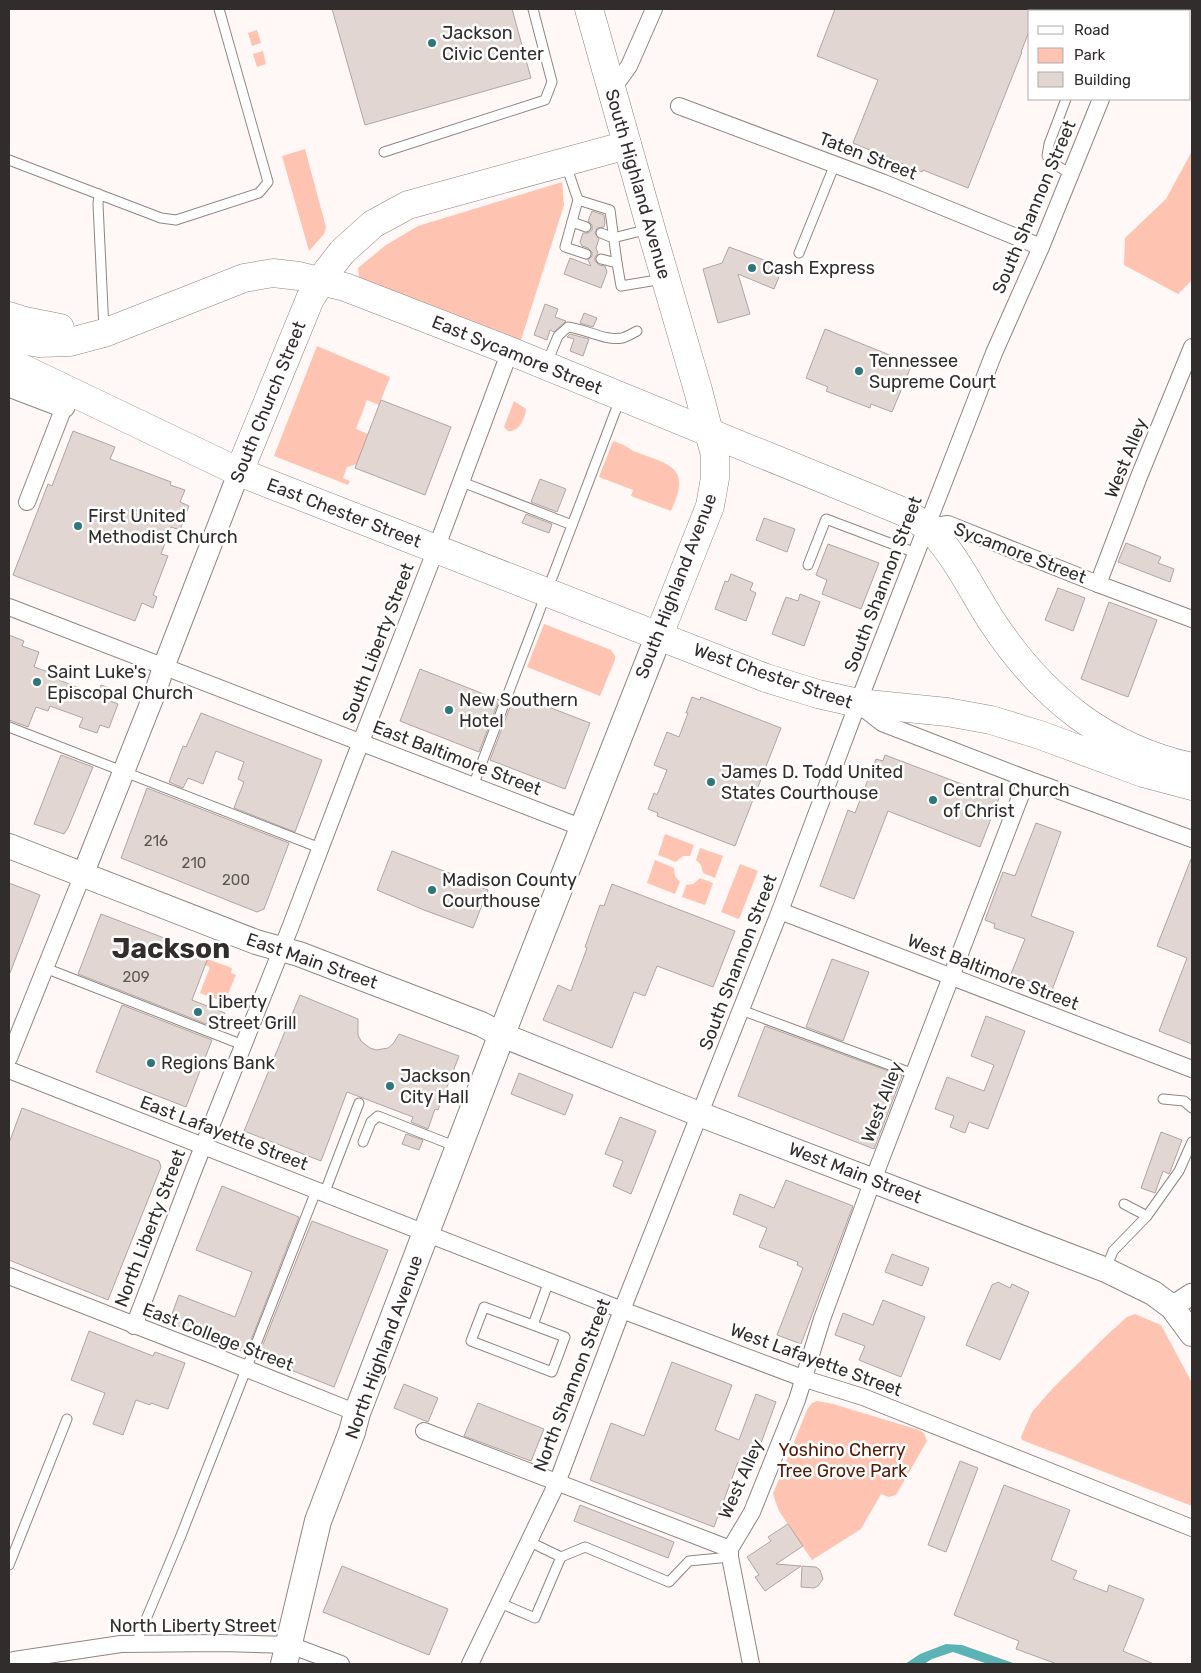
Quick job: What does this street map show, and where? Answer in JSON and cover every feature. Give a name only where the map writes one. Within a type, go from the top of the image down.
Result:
[{"type":"highway","name":"South Highland Avenue","points":[[595,10],[611,90],[715,455],[715,478],[710,506],[659,635]]},
{"type":"highway","name":"South Church Street","points":[[239,472],[306,308],[321,281],[342,252],[373,224],[408,205],[627,145]]},
{"type":"highway","name":"East Sycamore Street","points":[[9,338],[40,343],[70,342],[104,333],[244,278],[273,273],[345,287],[510,351],[710,434]]},
{"type":"highway","points":[[9,316],[58,328],[104,333]]},
{"type":"highway","name":"East Chester Street","points":[[9,362],[239,472],[659,635]]},
{"type":"highway","points":[[64,408],[196,452]]},
{"type":"highway","points":[[710,434],[904,512],[927,527],[954,561],[1021,662],[1056,698],[1084,721],[1114,739],[1150,755],[1192,767]]},
{"type":"highway","name":"West Chester Street","points":[[659,635],[766,678],[818,694],[858,703]]},
{"type":"highway","points":[[858,703],[947,712],[991,720],[1040,735],[1143,773],[1192,786]]},
{"type":"main road","name":"South Highland Avenue","points":[[502,1035],[659,635]]},
{"type":"main road","name":"East Main Street","points":[[9,846],[256,942],[326,964],[480,1024],[502,1035]]},
{"type":"main road","name":"West Main Street","points":[[502,1035],[700,1114],[1106,1270],[1153,1293],[1172,1306],[1186,1323],[1192,1334]]},
{"type":"main road","name":"North Highland Avenue","points":[[287,1655],[318,1521],[352,1432],[357,1413],[502,1035]]},
{"type":"street","points":[[611,90],[629,66],[654,9]]},
{"type":"street","name":"South Shannon Street","points":[[700,1114],[994,353],[1041,247],[1101,100]]},
{"type":"street","name":"Taten Street","points":[[679,106],[835,164],[1041,247]]},
{"type":"street","name":"West Alley","points":[[1098,584],[1140,474],[1192,347]]},
{"type":"street","name":"South Liberty Street","points":[[281,949],[462,482],[510,351]]},
{"type":"street","points":[[9,386],[64,408],[27,502]]},
{"type":"street","name":"South Church Street","points":[[83,874],[239,472]]},
{"type":"street","name":"Sycamore Street","points":[[927,527],[948,524],[1192,619]]},
{"type":"street","name":"East Baltimore Street","points":[[9,607],[583,828]]},
{"type":"street","name":"West Chester Street","points":[[858,703],[882,723],[1192,840]]},
{"type":"street","name":"West Alley","points":[[730,1553],[752,1512],[804,1379],[822,1319],[873,1180],[1027,779]]},
{"type":"street","points":[[9,1058],[83,874]]},
{"type":"street","name":"West Baltimore Street","points":[[780,911],[1192,1069]]},
{"type":"street","name":"North Liberty Street","points":[[134,1326],[281,949]]},
{"type":"street","name":"East Lafayette Street","points":[[9,1070],[426,1234]]},
{"type":"street","name":"North Shannon Street","points":[[470,1664],[557,1483],[622,1310],[700,1114]]},
{"type":"street","name":"West Lafayette Street","points":[[426,1234],[804,1379],[863,1397],[1192,1528]]},
{"type":"street","name":"East College Street","points":[[9,1276],[357,1413]]},
{"type":"street","points":[[1172,1306],[1192,1294]]},
{"type":"street","points":[[424,1431],[730,1553],[751,1664]]},
{"type":"street","name":"North Liberty Street","points":[[9,1662],[106,1645],[139,1643],[287,1655]]},
{"type":"street","points":[[287,1655],[334,1663]]},
{"type":"lane","points":[[9,160],[161,218],[176,220],[259,193],[268,182],[219,9]]},
{"type":"lane","points":[[384,152],[545,100],[552,82],[533,9]]},
{"type":"lane","points":[[1066,100],[1049,144],[1047,156],[1054,164],[1071,174]]},
{"type":"lane","points":[[565,162],[578,200],[565,247],[586,254]]},
{"type":"lane","points":[[799,253],[835,164]]},
{"type":"lane","points":[[99,194],[104,333]]},
{"type":"lane","points":[[578,200],[610,210],[621,286],[665,279]]},
{"type":"lane","points":[[572,222],[586,227]]},
{"type":"lane","points":[[601,233],[613,238],[650,229]]},
{"type":"lane","points":[[601,259],[617,263]]},
{"type":"lane","points":[[546,366],[558,336],[568,327],[582,329],[602,337],[623,338],[637,331]]},
{"type":"lane","points":[[473,786],[621,396]]},
{"type":"lane","points":[[462,482],[572,525]]},
{"type":"lane","points":[[808,565],[826,519],[916,553]]},
{"type":"lane","points":[[9,727],[320,848]]},
{"type":"lane","points":[[45,968],[243,1045]]},
{"type":"lane","points":[[741,1010],[914,1074]]},
{"type":"lane","points":[[1163,1099],[1184,1101],[1192,1108]]},
{"type":"lane","points":[[139,1643],[140,1636],[247,1369],[359,1103]]},
{"type":"lane","points":[[363,1142],[371,1122],[378,1116],[459,1147]]},
{"type":"lane","points":[[1106,1270],[1113,1251],[1147,1216],[1179,1171],[1192,1142]]},
{"type":"lane","points":[[1124,1204],[1147,1216]]},
{"type":"lane","points":[[533,1325],[549,1281]]},
{"type":"lane","points":[[484,1307],[533,1325],[566,1337],[552,1372],[471,1341],[484,1307]]},
{"type":"lane","points":[[9,1565],[67,1419]]},
{"type":"lane","points":[[528,1542],[561,1557]]},
{"type":"lane","points":[[500,1603],[536,1618],[561,1557],[585,1547],[669,1582],[689,1561],[730,1553]]},
{"type":"green space","points":[[257,30],[261,43],[252,46],[248,33]]},
{"type":"green space","points":[[263,51],[266,64],[257,67],[253,54]]},
{"type":"green space","points":[[305,149],[326,227],[324,234],[309,251],[282,156]]},
{"type":"green space","points":[[1192,151],[1192,280],[1178,294],[1124,265],[1125,238],[1166,199]]},
{"type":"green space","points":[[562,182],[564,205],[520,343],[359,278],[358,268],[386,245],[418,226]]},
{"type":"green space","points":[[317,346],[390,377],[379,405],[367,400],[356,429],[368,434],[357,464],[347,467],[343,478],[350,481],[348,485],[274,456]]},
{"type":"green space","points":[[514,401],[526,409],[523,421],[512,431],[508,431],[504,427]]},
{"type":"green space","points":[[613,441],[667,464],[674,469],[678,476],[679,485],[671,511],[631,496],[633,490],[599,477]]},
{"type":"green space","points":[[544,624],[611,650],[615,660],[600,696],[527,667]]},
{"type":"green space","points":[[665,834],[694,845],[690,856],[683,856],[676,862],[658,855]]},
{"type":"green space","points":[[700,848],[723,856],[715,878],[703,873],[701,865],[696,860]]},
{"type":"green space","points":[[655,860],[674,868],[675,876],[680,882],[675,894],[647,883]]},
{"type":"green space","points":[[740,864],[758,871],[739,919],[721,912]]},
{"type":"green space","points":[[700,878],[713,883],[705,905],[682,897],[686,885],[693,884]]},
{"type":"green space","points":[[207,959],[232,968],[231,973],[236,975],[228,994],[230,996],[227,1003],[200,993],[210,967],[205,965]]},
{"type":"green space","points":[[1135,1314],[1161,1325],[1192,1383],[1192,1506],[1022,1440],[1021,1437],[1032,1412],[1053,1388],[1107,1335],[1127,1317]]},
{"type":"green space","name":"Yoshino Cherry Tree Grove Park","points":[[817,1401],[919,1430],[924,1433],[927,1441],[896,1495],[889,1497],[881,1494],[861,1529],[812,1560],[779,1511],[773,1494],[807,1410],[812,1403]]},
{"type":"water","points":[[946,1644],[962,1645],[1016,1664],[988,1664],[953,1652],[932,1659],[924,1664],[905,1664],[920,1654]]},
{"type":"building","name":"Jackson Civic Center","points":[[332,9],[512,9],[531,78],[365,125]]},
{"type":"building","points":[[835,9],[1030,9],[1028,10],[1028,34],[1022,52],[968,188],[923,170],[922,172],[853,143],[878,80],[817,56]]},
{"type":"building","points":[[592,211],[604,215],[605,223],[604,227],[597,228],[595,233],[599,239],[596,248],[598,253],[595,261],[599,265],[605,266],[607,272],[601,288],[564,274],[570,258],[591,266],[588,260],[592,256],[592,252],[582,246],[580,242],[583,233],[588,233],[592,230],[592,225],[588,221]]},
{"type":"building","points":[[729,247],[783,267],[774,289],[738,274],[750,314],[718,323],[703,269],[722,263]]},
{"type":"building","points":[[545,304],[558,309],[555,317],[566,321],[554,332],[550,330],[547,340],[534,335]]},
{"type":"building","points":[[584,313],[597,318],[593,327],[580,323]]},
{"type":"building","name":"Tennessee Supreme Court","points":[[825,329],[912,364],[892,412],[871,404],[870,408],[826,391],[828,387],[806,378]]},
{"type":"building","points":[[570,334],[589,339],[583,356],[570,351],[574,339],[567,337]]},
{"type":"building","points":[[381,400],[451,427],[425,495],[355,468]]},
{"type":"building","name":"First United Methodist Church","points":[[73,431],[115,447],[110,459],[171,482],[170,485],[185,490],[180,502],[189,506],[180,530],[171,527],[161,554],[168,556],[153,595],[157,597],[153,608],[142,603],[135,621],[13,575],[48,484],[52,486]]},
{"type":"building","points":[[540,479],[566,489],[557,512],[531,502]]},
{"type":"building","points":[[526,514],[552,524],[549,533],[522,523]]},
{"type":"building","points":[[764,518],[795,529],[787,552],[756,540]]},
{"type":"building","points":[[1126,543],[1161,557],[1158,563],[1174,569],[1170,582],[1118,562]]},
{"type":"building","points":[[828,544],[879,563],[861,609],[822,594],[827,580],[816,575]]},
{"type":"building","points":[[731,574],[753,583],[750,590],[756,593],[746,621],[715,609],[725,581],[728,582]]},
{"type":"building","points":[[1058,588],[1085,598],[1073,631],[1045,620]]},
{"type":"building","points":[[800,594],[820,602],[804,646],[772,634],[786,597],[798,601]]},
{"type":"building","points":[[1109,602],[1157,620],[1128,697],[1081,679]]},
{"type":"building","name":"Saint Luke's Episcopal Church","points":[[9,635],[24,641],[22,646],[39,652],[34,667],[60,676],[59,680],[97,695],[101,685],[113,689],[108,700],[118,704],[109,728],[100,725],[97,733],[79,727],[83,718],[50,706],[48,711],[36,707],[28,727],[9,720]]},
{"type":"building","name":"New Southern Hotel","points":[[420,669],[499,700],[479,752],[400,721]]},
{"type":"building","points":[[515,694],[590,723],[565,789],[490,760]]},
{"type":"building","name":"James D. Todd United States Courthouse","points":[[692,697],[700,700],[701,697],[781,728],[735,846],[657,816],[658,813],[648,809],[654,793],[657,795],[667,770],[654,765],[667,732],[679,737]]},
{"type":"building","points":[[201,713],[322,760],[295,832],[234,808],[244,782],[238,779],[244,762],[216,751],[203,784],[188,778],[183,788],[169,782],[183,746],[186,747]]},
{"type":"building","points":[[61,755],[93,767],[64,834],[34,824]]},
{"type":"building","name":"Central Church of Christ","points":[[885,755],[999,798],[980,847],[888,811],[854,899],[820,886],[848,810],[855,813],[876,759],[883,761]]},
{"type":"building","points":[[147,788],[289,843],[264,909],[257,912],[121,858]]},
{"type":"building","points":[[1036,823],[1061,832],[1031,916],[1074,932],[1052,990],[1011,974],[1025,939],[994,928],[995,924],[985,920],[1003,872],[1015,876]]},
{"type":"building","name":"Madison County Courthouse","points":[[392,851],[470,881],[488,890],[473,928],[377,890]]},
{"type":"building","points":[[1191,859],[1192,1044],[1159,1031],[1187,958],[1157,946]]},
{"type":"building","points":[[9,883],[40,895],[10,973],[9,973]]},
{"type":"building","points":[[612,884],[735,931],[713,987],[657,966],[645,996],[634,992],[612,1048],[543,1020],[558,985],[571,991],[600,905],[604,906]]},
{"type":"building","points":[[101,914],[209,955],[192,1000],[225,1013],[219,1029],[78,974]]},
{"type":"building","points":[[832,959],[869,972],[843,1041],[806,1027]]},
{"type":"building","name":"Jackson City Hall","points":[[300,995],[358,1019],[358,1035],[361,1041],[370,1048],[376,1050],[388,1048],[399,1034],[459,1056],[438,1110],[435,1109],[428,1129],[411,1122],[413,1117],[347,1092],[321,1161],[244,1131]]},
{"type":"building","name":"Regions Bank","points":[[122,1005],[212,1040],[186,1107],[96,1072]]},
{"type":"building","points":[[986,1016],[1025,1031],[988,1129],[969,1122],[965,1133],[950,1127],[954,1116],[935,1109],[947,1077],[984,1091],[994,1065],[971,1056]]},
{"type":"building","points":[[765,1026],[902,1076],[874,1149],[738,1096]]},
{"type":"building","points":[[519,1073],[573,1095],[565,1115],[511,1094]]},
{"type":"building","points":[[22,1108],[159,1161],[161,1167],[108,1300],[9,1260],[9,1143]]},
{"type":"building","points":[[620,1117],[656,1131],[631,1194],[613,1186],[623,1161],[605,1154]]},
{"type":"building","points":[[1161,1132],[1182,1140],[1169,1174],[1163,1171],[1155,1193],[1141,1188]]},
{"type":"building","points":[[406,1134],[423,1140],[419,1150],[402,1144]]},
{"type":"building","points":[[786,1180],[853,1206],[801,1344],[777,1335],[803,1268],[797,1265],[798,1262],[759,1247],[767,1228],[733,1214],[740,1194],[774,1208]]},
{"type":"building","points":[[222,1186],[299,1217],[246,1353],[169,1322],[179,1295],[235,1317],[252,1272],[196,1250]]},
{"type":"building","points":[[312,1221],[388,1250],[334,1387],[258,1357]]},
{"type":"building","points":[[892,1254],[929,1268],[922,1286],[885,1272]]},
{"type":"building","points":[[998,1282],[1010,1288],[1012,1284],[1029,1292],[1000,1360],[966,1345],[992,1285]]},
{"type":"building","points":[[883,1300],[925,1317],[901,1377],[859,1360],[865,1346],[835,1335],[843,1313],[873,1325]]},
{"type":"building","points":[[89,1331],[153,1356],[155,1352],[185,1363],[168,1409],[136,1400],[123,1435],[93,1424],[105,1393],[71,1380]]},
{"type":"building","points":[[672,1362],[732,1385],[715,1430],[739,1440],[756,1394],[776,1402],[761,1443],[756,1441],[747,1466],[738,1462],[714,1527],[590,1480],[611,1423],[644,1436]]},
{"type":"building","points":[[404,1384],[438,1398],[428,1422],[394,1408]]},
{"type":"building","points":[[478,1403],[544,1429],[531,1461],[464,1436]]},
{"type":"building","points":[[960,1461],[978,1468],[946,1552],[928,1545]]},
{"type":"building","points":[[1004,1485],[1070,1510],[1051,1560],[1077,1571],[1073,1579],[1107,1592],[1109,1585],[1144,1599],[1123,1651],[1154,1664],[1057,1664],[1016,1649],[1019,1641],[954,1615]]},
{"type":"building","points":[[580,1505],[674,1542],[668,1558],[574,1521]]},
{"type":"building","points":[[788,1524],[803,1546],[776,1564],[801,1566],[765,1591],[755,1577],[759,1575],[747,1557],[771,1541],[768,1537]]},
{"type":"building","points":[[342,1566],[448,1609],[429,1655],[323,1612]]},
{"type":"building","points":[[802,1566],[816,1567],[820,1570],[823,1579],[818,1586],[814,1588],[801,1587]]},
{"type":"place","name":"Jackson Civic Center","points":[[432,43]]},
{"type":"place","name":"Cash Express","points":[[752,268]]},
{"type":"place","name":"Tennessee Supreme Court","points":[[859,371]]},
{"type":"place","name":"First United Methodist Church","points":[[78,526]]},
{"type":"place","name":"Saint Luke's Episcopal Church","points":[[37,682]]},
{"type":"place","name":"New Southern Hotel","points":[[449,710]]},
{"type":"place","name":"James D. Todd United States Courthouse","points":[[711,782]]},
{"type":"place","name":"Central Church of Christ","points":[[933,800]]},
{"type":"place","name":"Madison County Courthouse","points":[[432,890]]},
{"type":"place","name":"Liberty Street Grill","points":[[198,1012]]},
{"type":"place","name":"Regions Bank","points":[[151,1063]]},
{"type":"place","name":"Jackson City Hall","points":[[390,1086]]},
{"type":"district","name":"Jackson","points":[[171,948]]}]
